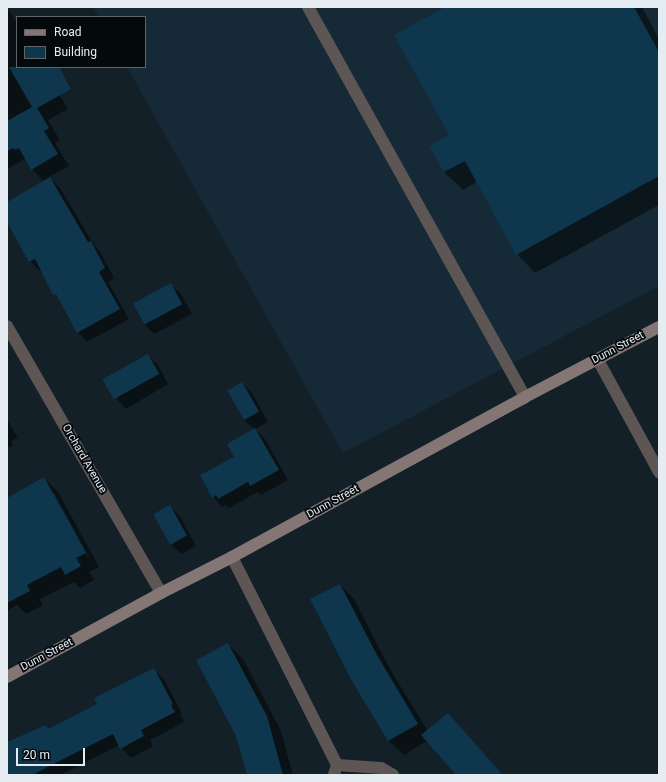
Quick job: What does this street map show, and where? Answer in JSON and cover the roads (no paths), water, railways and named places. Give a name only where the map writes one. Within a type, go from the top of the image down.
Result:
[{"type":"street","points":[[308,7],[525,397]]},
{"type":"street","name":"Orchard Avenue","points":[[7,326],[161,593]]},
{"type":"street","name":"Dunn Street","points":[[7,677],[161,593],[232,557],[525,397],[659,327]]},
{"type":"street","points":[[598,360],[659,472]]},
{"type":"street","points":[[232,557],[336,770],[381,768],[393,775]]}]
